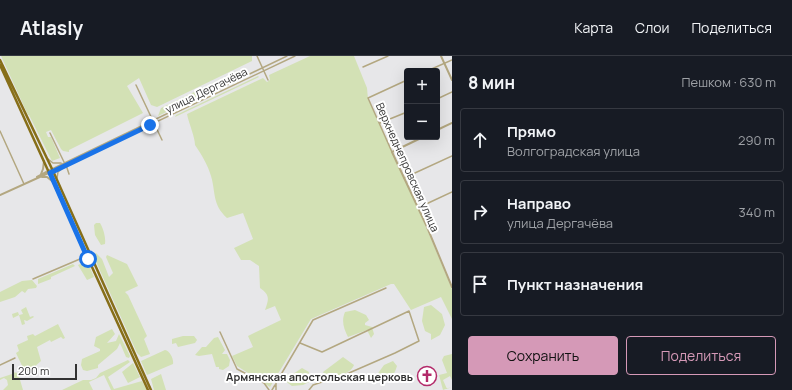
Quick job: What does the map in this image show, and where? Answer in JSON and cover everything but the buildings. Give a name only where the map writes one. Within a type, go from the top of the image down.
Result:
[{"type":"main road","points":[[0,60],[45,156],[87,256],[103,288]]},
{"type":"main road","points":[[0,65],[44,160],[51,171]]},
{"type":"main road","points":[[56,184],[149,390]]},
{"type":"street","points":[[257,56],[268,80]]},
{"type":"street","name":"улица Дергачёва","points":[[0,195],[155,123],[263,70],[287,56]]},
{"type":"street","name":"улица Дергачёва","points":[[51,171],[64,163],[153,120],[295,56]]},
{"type":"street","points":[[363,67],[388,56]]},
{"type":"street","points":[[441,56],[452,80]]},
{"type":"street","points":[[433,68],[452,60]]},
{"type":"street","name":"Верхнеднепровская улица","points":[[404,81],[368,98],[452,287]]},
{"type":"street","points":[[136,85],[162,140]]},
{"type":"street","points":[[440,98],[452,92]]},
{"type":"street","points":[[380,123],[404,113]]},
{"type":"street","points":[[440,129],[452,123]]},
{"type":"street","points":[[0,131],[24,184]]},
{"type":"street","points":[[50,133],[69,174]]},
{"type":"street","points":[[392,152],[417,140]]},
{"type":"street","points":[[45,156],[53,163],[64,163]]},
{"type":"street","points":[[404,178],[452,156]]},
{"type":"street","points":[[44,160],[43,169],[40,176],[48,178],[56,184],[58,172],[65,166]]},
{"type":"street","points":[[424,205],[452,192]]},
{"type":"street","points":[[32,279],[87,256]]},
{"type":"street","points":[[272,390],[309,325],[316,318],[386,288]]},
{"type":"street","points":[[300,343],[322,352],[409,311],[419,342],[349,373],[313,385],[309,390]]},
{"type":"street","points":[[220,332],[237,369],[264,383],[269,390]]},
{"type":"street","points":[[0,365],[15,358]]},
{"type":"street","points":[[275,385],[276,390]]},
{"type":"green space","points":[[1,56],[252,56],[252,61],[157,107],[151,105],[139,78],[127,86],[143,113],[69,150],[69,152],[61,149],[51,130],[46,132],[48,137],[51,137],[60,158],[52,161],[28,115]]},
{"type":"green space","points":[[310,56],[354,56],[367,88],[368,99],[418,208],[452,289],[452,319],[441,297],[411,310],[394,284],[391,284],[311,319],[270,387],[237,366],[232,356],[253,347],[248,336],[281,320],[275,306],[265,310],[268,298],[266,293],[260,288],[259,266],[250,260],[241,260],[234,248],[253,239],[243,213],[227,218],[219,208],[215,198],[210,172],[195,145],[187,114],[263,78],[267,82],[270,80],[269,75]]},
{"type":"green space","points":[[238,71],[245,74],[158,116],[161,108]]},
{"type":"green space","points":[[258,76],[259,77],[175,117],[176,115]]},
{"type":"green space","points":[[96,223],[100,223],[102,227],[105,236],[105,244],[101,245],[95,235],[94,225]]},
{"type":"green space","points":[[96,253],[102,259],[109,277],[113,273],[106,257],[107,255],[127,264],[138,286],[125,292],[128,295],[147,336],[144,339],[150,354],[141,357],[137,353],[93,255]]},
{"type":"green space","points":[[87,261],[94,277],[87,280],[78,265]]},
{"type":"green space","points":[[73,264],[75,266],[38,284],[38,279]]},
{"type":"green space","points":[[32,280],[37,286],[36,288],[28,289],[25,293],[22,291],[15,297],[0,302],[0,292],[22,281]]},
{"type":"green space","points":[[431,305],[442,314],[445,325],[440,335],[431,340],[431,334],[425,331],[422,321],[424,307]]},
{"type":"green space","points":[[26,307],[30,317],[34,317],[27,321],[24,320],[25,324],[22,325],[19,315],[23,314],[21,310]]},
{"type":"green space","points":[[355,310],[366,315],[369,320],[365,323],[365,325],[372,327],[374,334],[371,338],[367,330],[348,337],[345,331],[343,319],[344,315],[345,312]]},
{"type":"green space","points":[[18,312],[19,315],[13,318],[12,314]]},
{"type":"green space","points":[[58,324],[65,338],[63,339],[61,337],[51,342],[50,340],[37,347],[41,361],[33,368],[25,372],[16,353],[19,351],[17,345],[28,340],[27,336],[33,334],[35,336]]},
{"type":"green space","points":[[112,329],[115,334],[107,343],[116,341],[119,334],[130,356],[129,358],[126,357],[120,343],[117,349],[98,365],[98,368],[87,371],[83,370],[81,365],[82,359],[100,351],[100,349],[94,346],[96,337]]},
{"type":"green space","points":[[183,336],[194,336],[197,340],[195,343],[178,347],[176,343],[172,344],[172,339]]},
{"type":"green space","points":[[218,337],[225,350],[222,354],[227,354],[230,360],[229,366],[223,370],[216,367],[212,354],[199,356],[195,355],[202,347],[206,347],[214,338]]},
{"type":"green space","points":[[165,350],[171,356],[173,364],[147,375],[141,361]]},
{"type":"green space","points":[[452,354],[452,380],[450,376],[443,380],[447,389],[443,390],[439,375],[447,373],[442,360],[444,356]]},
{"type":"green space","points":[[343,357],[354,365],[350,371],[327,379],[323,372]]},
{"type":"green space","points":[[128,360],[130,362],[108,377],[114,389],[142,381],[147,390],[111,390],[104,375],[89,382],[93,390],[62,390],[83,380],[91,380],[96,378],[100,373]]},
{"type":"green space","points":[[393,361],[397,366],[392,376],[385,380],[378,379],[376,376],[384,365]]},
{"type":"green space","points":[[133,363],[140,377],[128,383],[122,372]]},
{"type":"green space","points":[[302,368],[309,372],[307,378],[309,382],[303,385],[292,386],[281,380],[284,375],[293,374]]},
{"type":"green space","points":[[12,372],[18,373],[23,390],[3,390],[8,385],[7,380],[4,378],[0,380],[0,378],[12,374]]},
{"type":"green space","points":[[161,374],[166,390],[154,390],[151,379]]},
{"type":"place","name":"Армянская апостольская церковь","points":[[427,376]]},
{"type":"route","points":[[88,259],[50,173],[150,125]]}]
